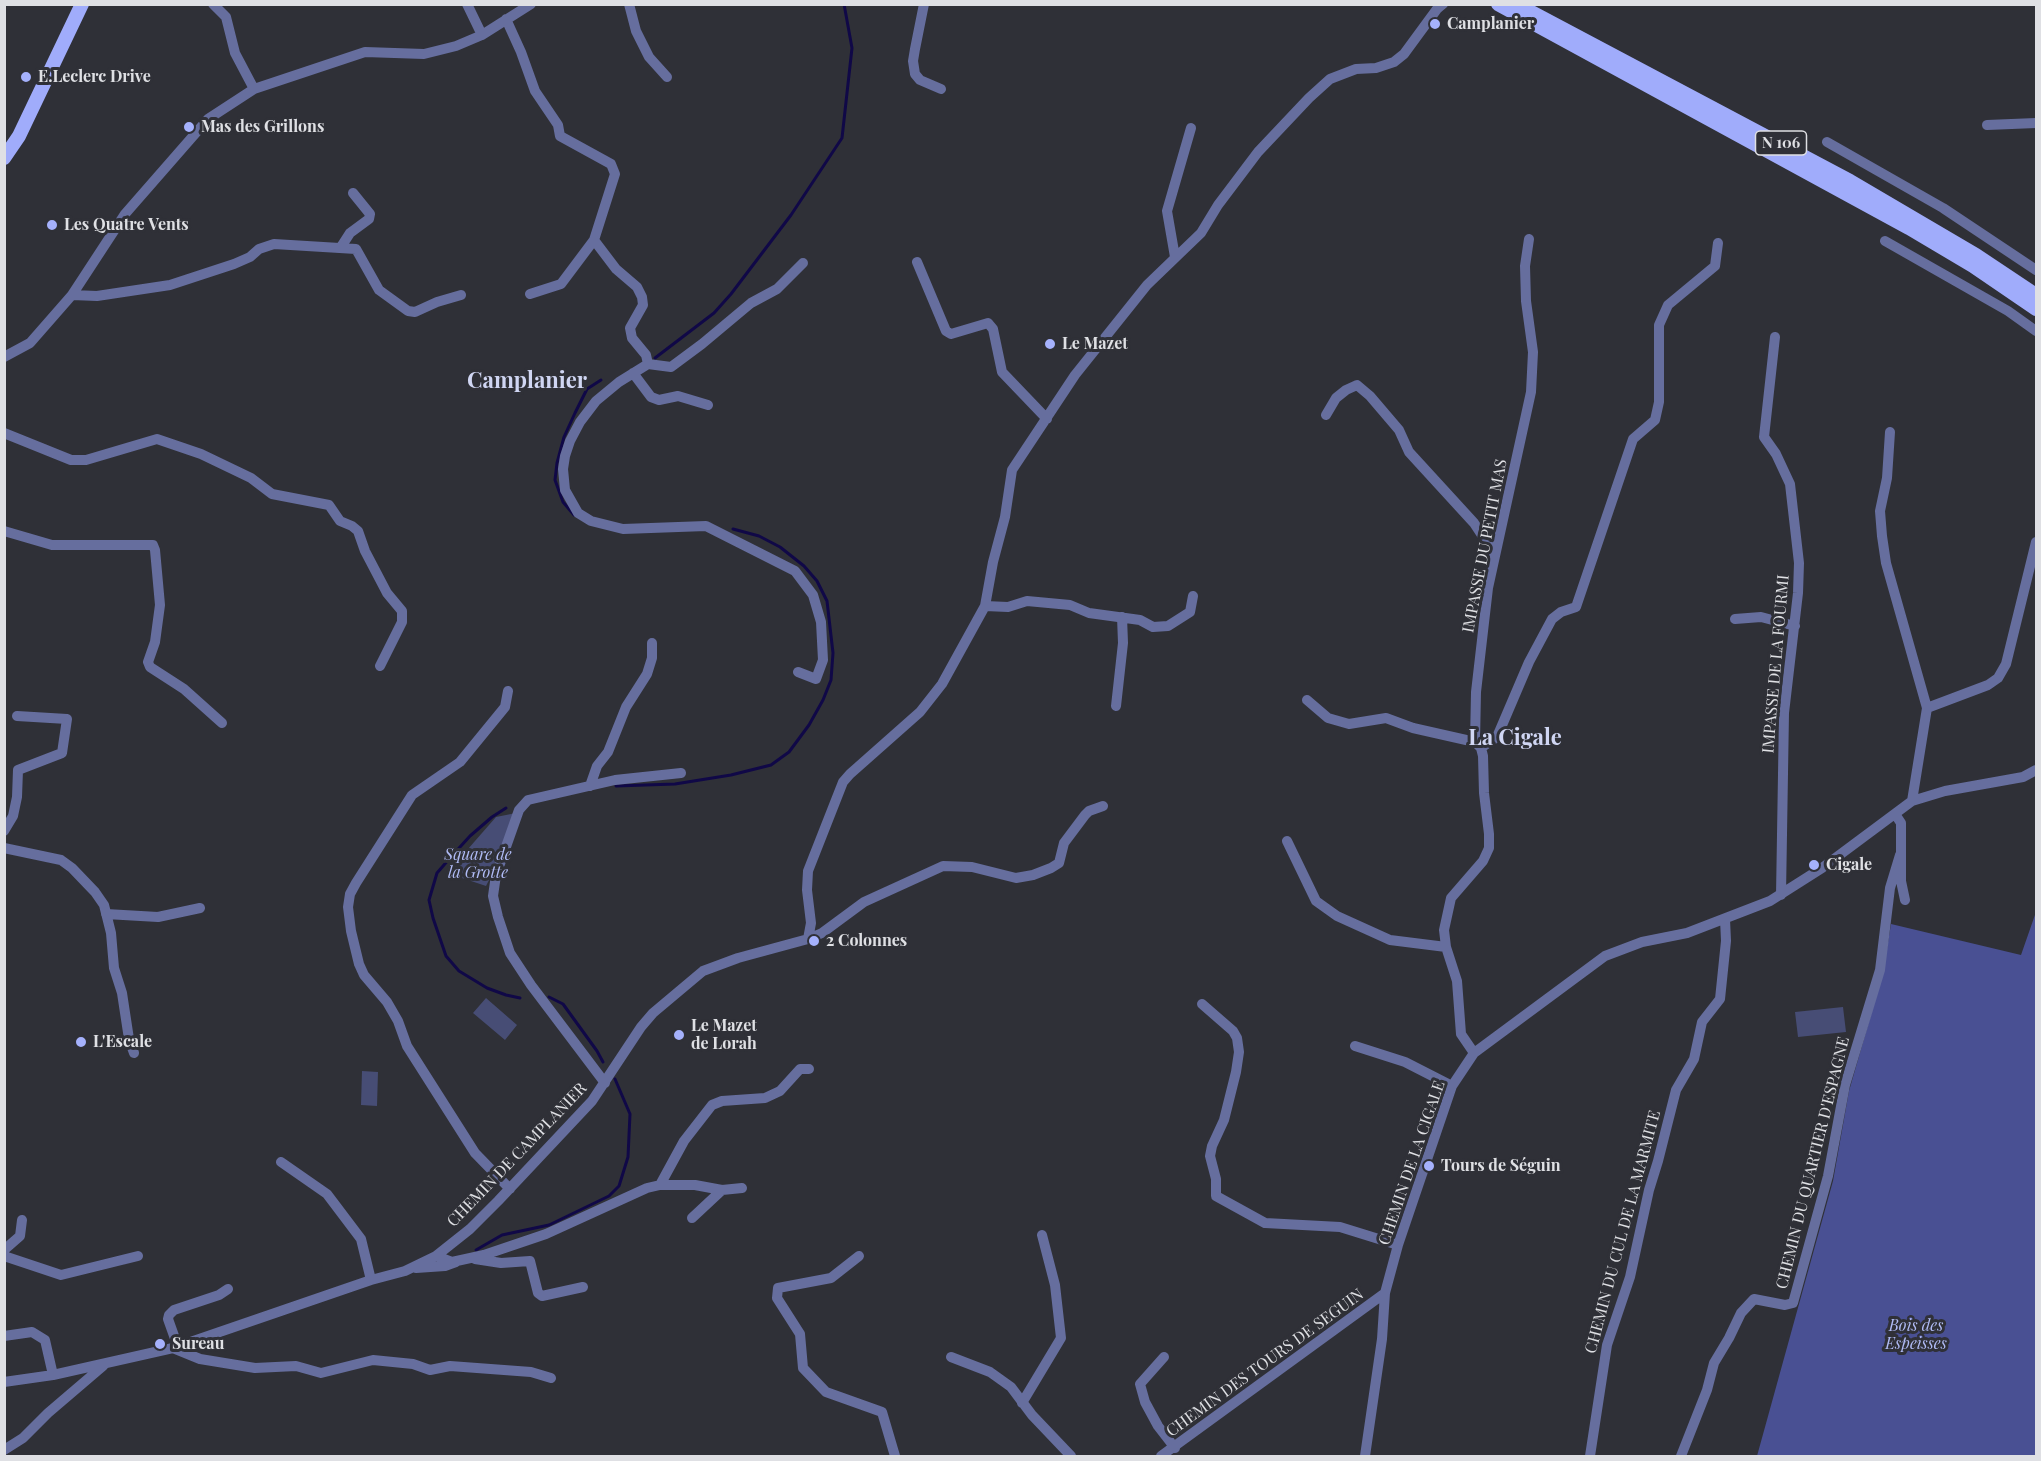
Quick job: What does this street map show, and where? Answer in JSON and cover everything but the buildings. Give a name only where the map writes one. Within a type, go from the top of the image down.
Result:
[{"type":"main road","points":[[4,158],[19,136],[82,4]]},
{"type":"main road","name":"N 106","points":[[1498,4],[1890,217],[1972,266],[2037,309]]},
{"type":"main road","name":"N 106","points":[[1518,4],[1861,187],[1976,255],[2037,295]]},
{"type":"street","points":[[213,4],[226,17],[235,53],[254,89]]},
{"type":"street","points":[[467,4],[482,35]]},
{"type":"street","points":[[4,357],[30,343],[72,295],[125,214],[208,119],[254,89],[365,52],[424,54],[456,46],[482,35],[531,4]]},
{"type":"street","points":[[629,4],[636,31],[649,57],[667,77]]},
{"type":"street","points":[[924,4],[915,49],[915,75],[920,81],[941,89]]},
{"type":"street","points":[[808,939],[812,923],[807,890],[808,871],[843,783],[850,774],[920,712],[942,684],[985,606],[993,562],[1005,517],[1012,470],[1075,375],[1147,285],[1201,233],[1218,205],[1258,152],[1309,98],[1330,79],[1356,69],[1376,68],[1394,62],[1404,54],[1439,6]]},
{"type":"street","points":[[506,19],[535,92],[558,125],[560,136],[611,164],[615,174],[594,240],[561,284],[530,294]]},
{"type":"street","points":[[1987,125],[2037,123]]},
{"type":"street","points":[[1175,258],[1167,211],[1191,128]]},
{"type":"street","points":[[1827,142],[1943,208],[2037,270]]},
{"type":"street","points":[[341,247],[350,234],[369,219],[370,214],[353,193]]},
{"type":"street","name":"IMPASSE DU PETIT MAS","points":[[1474,1053],[1461,1034],[1457,981],[1446,947],[1444,930],[1451,898],[1483,861],[1489,848],[1483,756],[1478,745],[1478,668],[1488,588],[1533,380],[1533,352],[1524,266],[1529,239]]},
{"type":"street","points":[[594,240],[616,268],[637,287],[642,297],[643,305],[630,328],[632,338],[647,359],[671,366],[702,344],[751,303],[777,289],[803,263]]},
{"type":"street","points":[[1885,241],[2008,311],[2037,332]]},
{"type":"street","points":[[1307,700],[1328,718],[1349,724],[1386,718],[1413,729],[1478,745],[1497,737],[1528,662],[1552,619],[1561,612],[1576,607],[1633,439],[1654,420],[1659,402],[1659,325],[1668,305],[1715,266],[1718,243]]},
{"type":"street","points":[[72,295],[97,297],[170,285],[234,264],[274,244],[356,249],[379,290],[408,311],[416,312],[460,295]]},
{"type":"street","points":[[917,262],[946,331],[951,334],[988,323],[993,329],[1002,372],[1047,418]]},
{"type":"street","name":"IMPASSE DE LA FOURMI","points":[[1776,337],[1764,437],[1776,454],[1790,484],[1799,563],[1795,626],[1784,713],[1781,894]]},
{"type":"street","points":[[647,359],[633,373],[596,400],[570,441],[563,469],[565,490],[578,513],[591,521],[623,529],[706,526],[795,571],[813,595],[816,604],[821,622],[824,660],[816,680],[798,672]]},
{"type":"street","points":[[633,373],[651,397],[659,400],[678,396],[708,405]]},
{"type":"street","points":[[1326,415],[1336,399],[1346,390],[1357,385],[1370,396],[1399,430],[1409,452],[1474,523],[1495,555]]},
{"type":"street","points":[[1890,432],[1887,478],[1880,511],[1882,536],[1886,563],[1927,708],[1912,801]]},
{"type":"street","points":[[4,433],[71,460],[86,460],[157,439],[201,454],[251,478],[272,494],[329,505],[339,524],[352,526],[358,531],[365,551],[387,593],[402,611],[402,622],[380,666]]},
{"type":"street","points":[[4,531],[52,545],[153,545],[156,550],[160,605],[155,642],[148,662],[150,667],[184,689],[222,723]]},
{"type":"street","points":[[1927,708],[1988,686],[1998,678],[2006,664],[2037,542]]},
{"type":"street","points":[[985,606],[1008,608],[1027,601],[1070,605],[1089,613],[1140,620],[1154,627],[1168,626],[1190,612],[1193,596]]},
{"type":"street","points":[[1116,706],[1123,643],[1122,617]]},
{"type":"street","points":[[1735,619],[1761,618],[1795,626]]},
{"type":"street","points":[[590,786],[597,766],[608,752],[626,707],[647,674],[652,657],[652,643]]},
{"type":"street","points":[[508,691],[505,706],[460,762],[412,795],[350,894],[348,907],[351,932],[364,975],[392,1008],[407,1046],[475,1154],[510,1189]]},
{"type":"street","points":[[4,831],[13,816],[17,797],[18,770],[62,753],[67,719],[17,716]]},
{"type":"street","name":"CHEMIN DE LA CIGALE","points":[[1365,1456],[1382,1339],[1385,1293],[1398,1245],[1452,1086],[1474,1053],[1605,956],[1642,942],[1687,933],[1781,894],[1822,868],[1912,801],[1946,791],[2023,777],[2037,770]]},
{"type":"street","points":[[605,1083],[531,985],[510,953],[498,917],[494,896],[496,875],[519,810],[528,800],[615,780],[681,773]]},
{"type":"street","name":"CHEMIN DE CAMPLANIER","points":[[4,1450],[23,1438],[48,1413],[106,1364],[176,1348],[371,1280],[414,1268],[448,1248],[510,1189],[592,1101],[641,1027],[653,1013],[703,971],[822,933],[864,902],[943,866],[972,867],[1016,878],[1051,868],[1059,863],[1064,843],[1085,815],[1103,806]]},
{"type":"street","points":[[1895,814],[1901,823],[1901,881],[1905,900]]},
{"type":"street","points":[[1287,841],[1316,901],[1337,916],[1390,940],[1446,947]]},
{"type":"street","points":[[4,848],[61,860],[72,867],[104,905],[111,933],[114,968],[122,993],[129,1039],[134,1053]]},
{"type":"street","name":"CHEMIN DU QUARTIER D'ESPAGNE","points":[[1681,1456],[1707,1390],[1714,1363],[1740,1314],[1754,1299],[1785,1305],[1793,1303],[1828,1176],[1831,1149],[1845,1085],[1880,970],[1890,888],[1900,855]]},
{"type":"street","points":[[106,914],[158,917],[200,908]]},
{"type":"street","name":"CHEMIN DU CUL DE LA MARMITE","points":[[1590,1456],[1607,1345],[1630,1277],[1649,1190],[1676,1090],[1694,1059],[1702,1022],[1720,999],[1726,941],[1725,919]]},
{"type":"street","points":[[1202,1004],[1233,1031],[1237,1038],[1239,1052],[1224,1120],[1210,1156],[1216,1179],[1216,1196],[1265,1223],[1340,1227],[1398,1245]]},
{"type":"street","points":[[1355,1046],[1405,1062],[1452,1086]]},
{"type":"street","points":[[660,1185],[684,1141],[712,1105],[722,1101],[765,1098],[780,1091],[800,1069],[809,1069]]},
{"type":"street","points":[[281,1162],[327,1194],[334,1203],[361,1239],[371,1280]]},
{"type":"street","points":[[436,1256],[453,1262],[546,1234],[648,1188],[660,1185],[695,1185],[722,1190],[742,1188]]},
{"type":"street","points":[[692,1218],[722,1190]]},
{"type":"street","points":[[4,1250],[20,1236],[22,1220]]},
{"type":"street","points":[[1022,1403],[1061,1338],[1055,1286],[1042,1234]]},
{"type":"street","points":[[448,1248],[464,1259]]},
{"type":"street","points":[[4,1256],[61,1275],[138,1256]]},
{"type":"street","points":[[859,1256],[831,1278],[778,1288],[777,1298],[800,1334],[803,1368],[826,1392],[882,1412],[895,1456]]},
{"type":"street","points":[[414,1268],[446,1266],[464,1259],[501,1263],[530,1261],[538,1293],[542,1296],[583,1287]]},
{"type":"street","points":[[228,1289],[219,1295],[174,1310],[169,1315],[168,1319],[176,1348],[200,1359],[255,1368],[296,1366],[321,1373],[374,1360],[413,1364],[430,1370],[450,1366],[531,1372],[551,1378]]},
{"type":"street","name":"CHEMIN DES TOURS DE SEGUIN","points":[[1161,1456],[1385,1293]]},
{"type":"street","points":[[4,1335],[32,1332],[45,1340],[53,1374]]},
{"type":"street","points":[[951,1357],[990,1372],[1011,1387],[1022,1403],[1071,1456]]},
{"type":"street","points":[[1164,1357],[1140,1384],[1158,1426],[1175,1448]]},
{"type":"street","points":[[4,1382],[106,1364]]},
{"type":"green space","name":"Square de la Grotte","points":[[516,813],[502,854],[486,886],[447,873],[496,817]]},
{"type":"green space","name":"Bois des Espeisses","points":[[2036,912],[2036,1456],[1757,1456],[1833,1181],[1849,1091],[1883,973],[1891,924],[2021,955]]},
{"type":"green space","points":[[486,998],[517,1025],[505,1040],[473,1013]]},
{"type":"green space","points":[[1843,1007],[1846,1032],[1798,1037],[1795,1012]]},
{"type":"green space","points":[[362,1071],[378,1072],[377,1106],[361,1105]]},
{"type":"waterway","points":[[655,358],[714,313],[731,294],[791,215],[842,138],[852,48],[844,4]]},
{"type":"waterway","points":[[574,515],[563,502],[555,480],[557,463],[564,437],[587,389],[601,380]]},
{"type":"waterway","points":[[616,786],[675,784],[731,775],[771,765],[789,752],[809,725],[823,700],[831,680],[833,653],[827,601],[817,581],[804,566],[780,547],[759,536],[733,529]]},
{"type":"waterway","points":[[506,808],[470,836],[437,873],[429,900],[446,956],[459,971],[487,988],[520,998]]},
{"type":"waterway","points":[[549,997],[563,1004],[603,1062]]},
{"type":"waterway","points":[[476,1250],[502,1235],[549,1225],[609,1196],[619,1186],[628,1157],[630,1114],[615,1079]]},
{"type":"place","name":"Camplanier","points":[[1435,24]]},
{"type":"place","name":"E.Leclerc Drive","points":[[26,77]]},
{"type":"place","name":"Mas des Grillons","points":[[189,127]]},
{"type":"place","name":"Les Quatre Vents","points":[[52,225]]},
{"type":"place","name":"Le Mazet","points":[[1050,344]]},
{"type":"place","name":"Cigale","points":[[1814,865]]},
{"type":"place","name":"2 Colonnes","points":[[814,941]]},
{"type":"place","name":"Le Mazet de Lorah","points":[[679,1035]]},
{"type":"place","name":"L'Escale","points":[[81,1042]]},
{"type":"place","name":"Tours de Séguin","points":[[1429,1166]]},
{"type":"place","name":"Sureau","points":[[160,1344]]},
{"type":"district","name":"Camplanier","points":[[527,381]]},
{"type":"district","name":"La Cigale","points":[[1515,738]]}]
